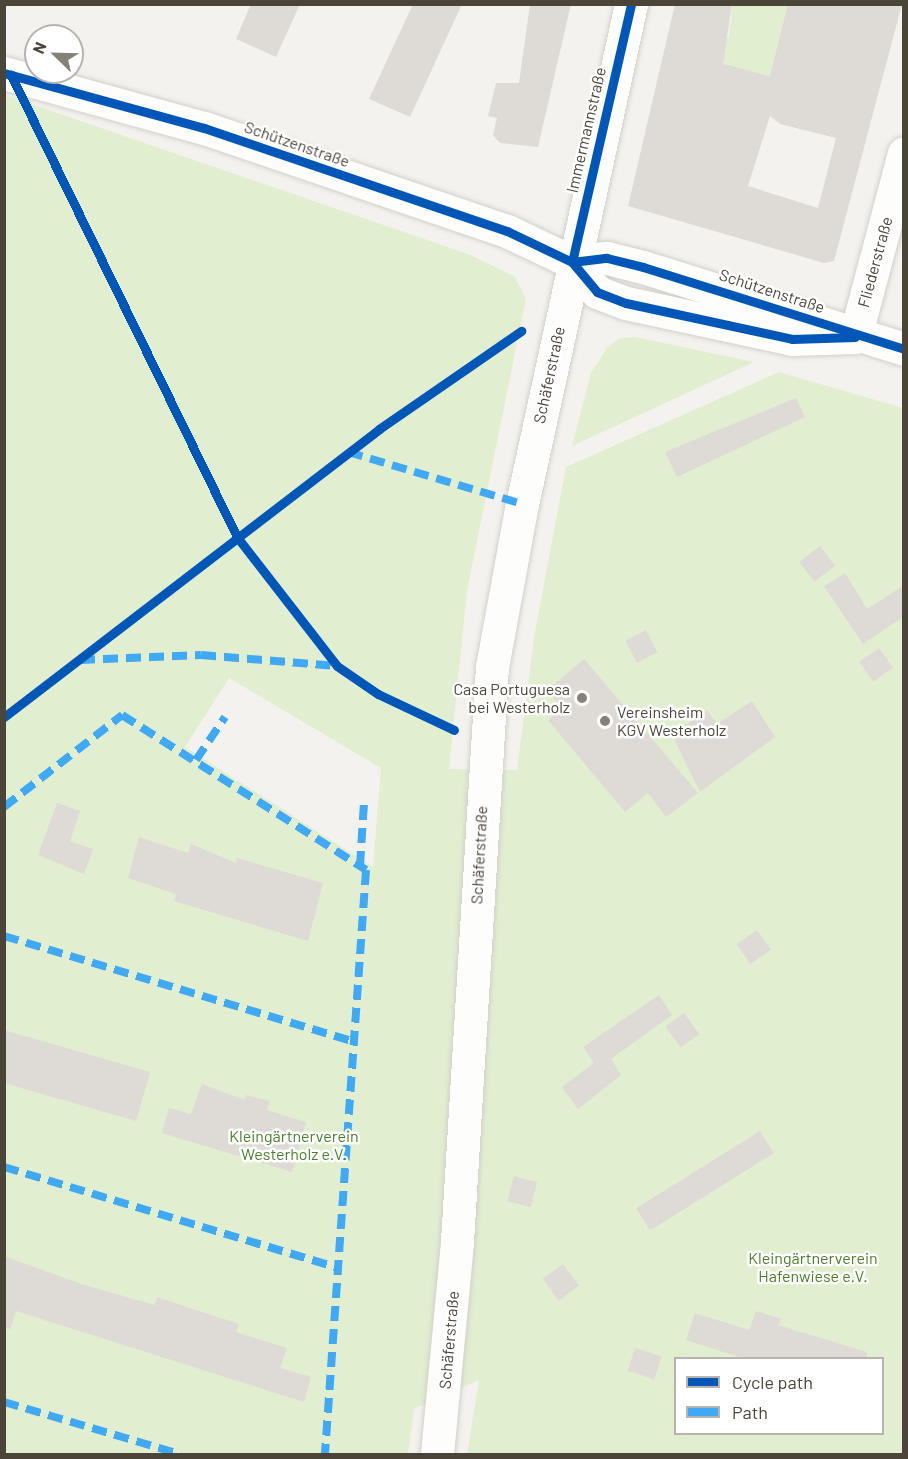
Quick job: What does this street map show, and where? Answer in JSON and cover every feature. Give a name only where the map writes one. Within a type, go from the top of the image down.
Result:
[{"type":"street","name":"Immermannstraße","points":[[572,262],[631,4]]},
{"type":"street","name":"Schützenstraße","points":[[4,74],[204,128],[507,231],[572,262],[597,292],[627,303],[792,339],[855,337],[903,349]]},
{"type":"street","name":"Fliederstraße","points":[[855,337],[903,153]]},
{"type":"street","name":"Schäferstraße","points":[[437,1455],[457,1242],[484,733],[511,555],[572,262]]},
{"type":"green space","points":[[732,5],[841,5],[770,76],[718,64],[724,37],[729,38]]},
{"type":"green space","name":"Kleingärtnerverein Westerholz e.V.","points":[[5,95],[468,254],[514,276],[526,298],[467,591],[449,769],[517,770],[535,632],[566,467],[779,372],[903,408],[903,1454],[467,1454],[479,1380],[414,1409],[408,1454],[5,1454]],"holes":[[[229,678],[381,768],[373,867],[185,747]]]},
{"type":"green space","points":[[635,337],[754,362],[572,446],[591,373],[607,348],[620,338]]},
{"type":"building","points":[[251,4],[300,4],[276,57],[236,39]]},
{"type":"building","points":[[413,4],[462,4],[410,117],[369,99]]},
{"type":"building","points":[[530,4],[571,4],[538,147],[500,143],[493,135],[497,118],[488,116],[496,83],[519,83]]},
{"type":"building","points":[[675,4],[732,4],[723,64],[770,76],[788,4],[902,4],[834,261],[824,263],[628,206]],"holes":[[[770,116],[780,124],[836,138],[818,208],[748,186]]]},
{"type":"building","points":[[796,398],[805,417],[677,477],[665,452]]},
{"type":"building","points":[[820,546],[835,566],[814,582],[799,562]]},
{"type":"building","points":[[845,573],[867,609],[903,586],[903,617],[863,644],[824,586]]},
{"type":"building","points":[[646,630],[657,652],[637,663],[626,640]]},
{"type":"building","points":[[879,648],[893,668],[873,681],[859,662]]},
{"type":"building","points":[[584,659],[698,793],[666,817],[648,793],[625,812],[548,720],[562,708],[547,690]]},
{"type":"building","points":[[752,701],[775,737],[700,792],[672,735],[707,710],[717,724]]},
{"type":"building","points":[[57,803],[80,811],[70,841],[93,849],[84,874],[38,855]]},
{"type":"building","points":[[139,837],[188,853],[191,844],[236,863],[237,858],[323,883],[308,941],[174,901],[176,894],[128,878]]},
{"type":"building","points":[[757,930],[771,950],[750,964],[737,944]]},
{"type":"building","points":[[659,995],[672,1015],[611,1059],[621,1075],[578,1109],[562,1087],[594,1063],[583,1047]]},
{"type":"building","points":[[684,1013],[699,1034],[681,1048],[665,1027]]},
{"type":"building","points":[[4,1030],[150,1072],[136,1121],[4,1083]]},
{"type":"building","points":[[202,1084],[245,1100],[246,1095],[270,1101],[267,1110],[306,1122],[292,1172],[162,1133],[169,1108],[191,1114]]},
{"type":"building","points":[[760,1131],[774,1153],[650,1230],[636,1208]]},
{"type":"building","points":[[514,1176],[537,1182],[530,1207],[507,1201]]},
{"type":"building","points":[[4,1256],[81,1284],[155,1305],[157,1297],[239,1324],[236,1332],[287,1348],[280,1368],[311,1377],[304,1402],[16,1311],[10,1329],[4,1328]]},
{"type":"building","points":[[563,1264],[579,1286],[559,1301],[543,1279]]},
{"type":"building","points":[[756,1311],[781,1319],[778,1325],[867,1352],[867,1357],[739,1357],[686,1340],[695,1313],[749,1330]]},
{"type":"building","points":[[635,1348],[662,1357],[654,1379],[628,1371]]},
{"type":"marked path","points":[[348,452],[522,504]]},
{"type":"marked path","points":[[80,660],[201,655],[337,666]]},
{"type":"marked path","points":[[4,807],[122,715],[366,870],[325,1454]]},
{"type":"marked path","points":[[196,760],[225,717]]},
{"type":"marked path","points":[[360,866],[364,803]]},
{"type":"marked path","points":[[4,936],[355,1042]]},
{"type":"marked path","points":[[4,1167],[339,1268]]},
{"type":"marked path","points":[[4,1402],[180,1454]]},
{"type":"cycle path","points":[[572,262],[631,4]]},
{"type":"cycle path","points":[[4,73],[204,128],[507,231],[572,262],[597,292],[626,303],[792,339],[855,337]]},
{"type":"cycle path","points":[[11,75],[237,537],[337,666],[378,694],[454,730]]},
{"type":"cycle path","points":[[572,262],[607,258],[643,267],[904,349]]},
{"type":"cycle path","points":[[4,717],[379,429],[521,331]]},
{"type":"place","name":"Casa Portuguesa bei Westerholz","points":[[582,698]]},
{"type":"place","name":"Vereinsheim KGV Westerholz","points":[[605,721]]},
{"type":"park label","name":"Kleingärtnerverein Hafenwiese e.V.","points":[[813,1267]]}]
